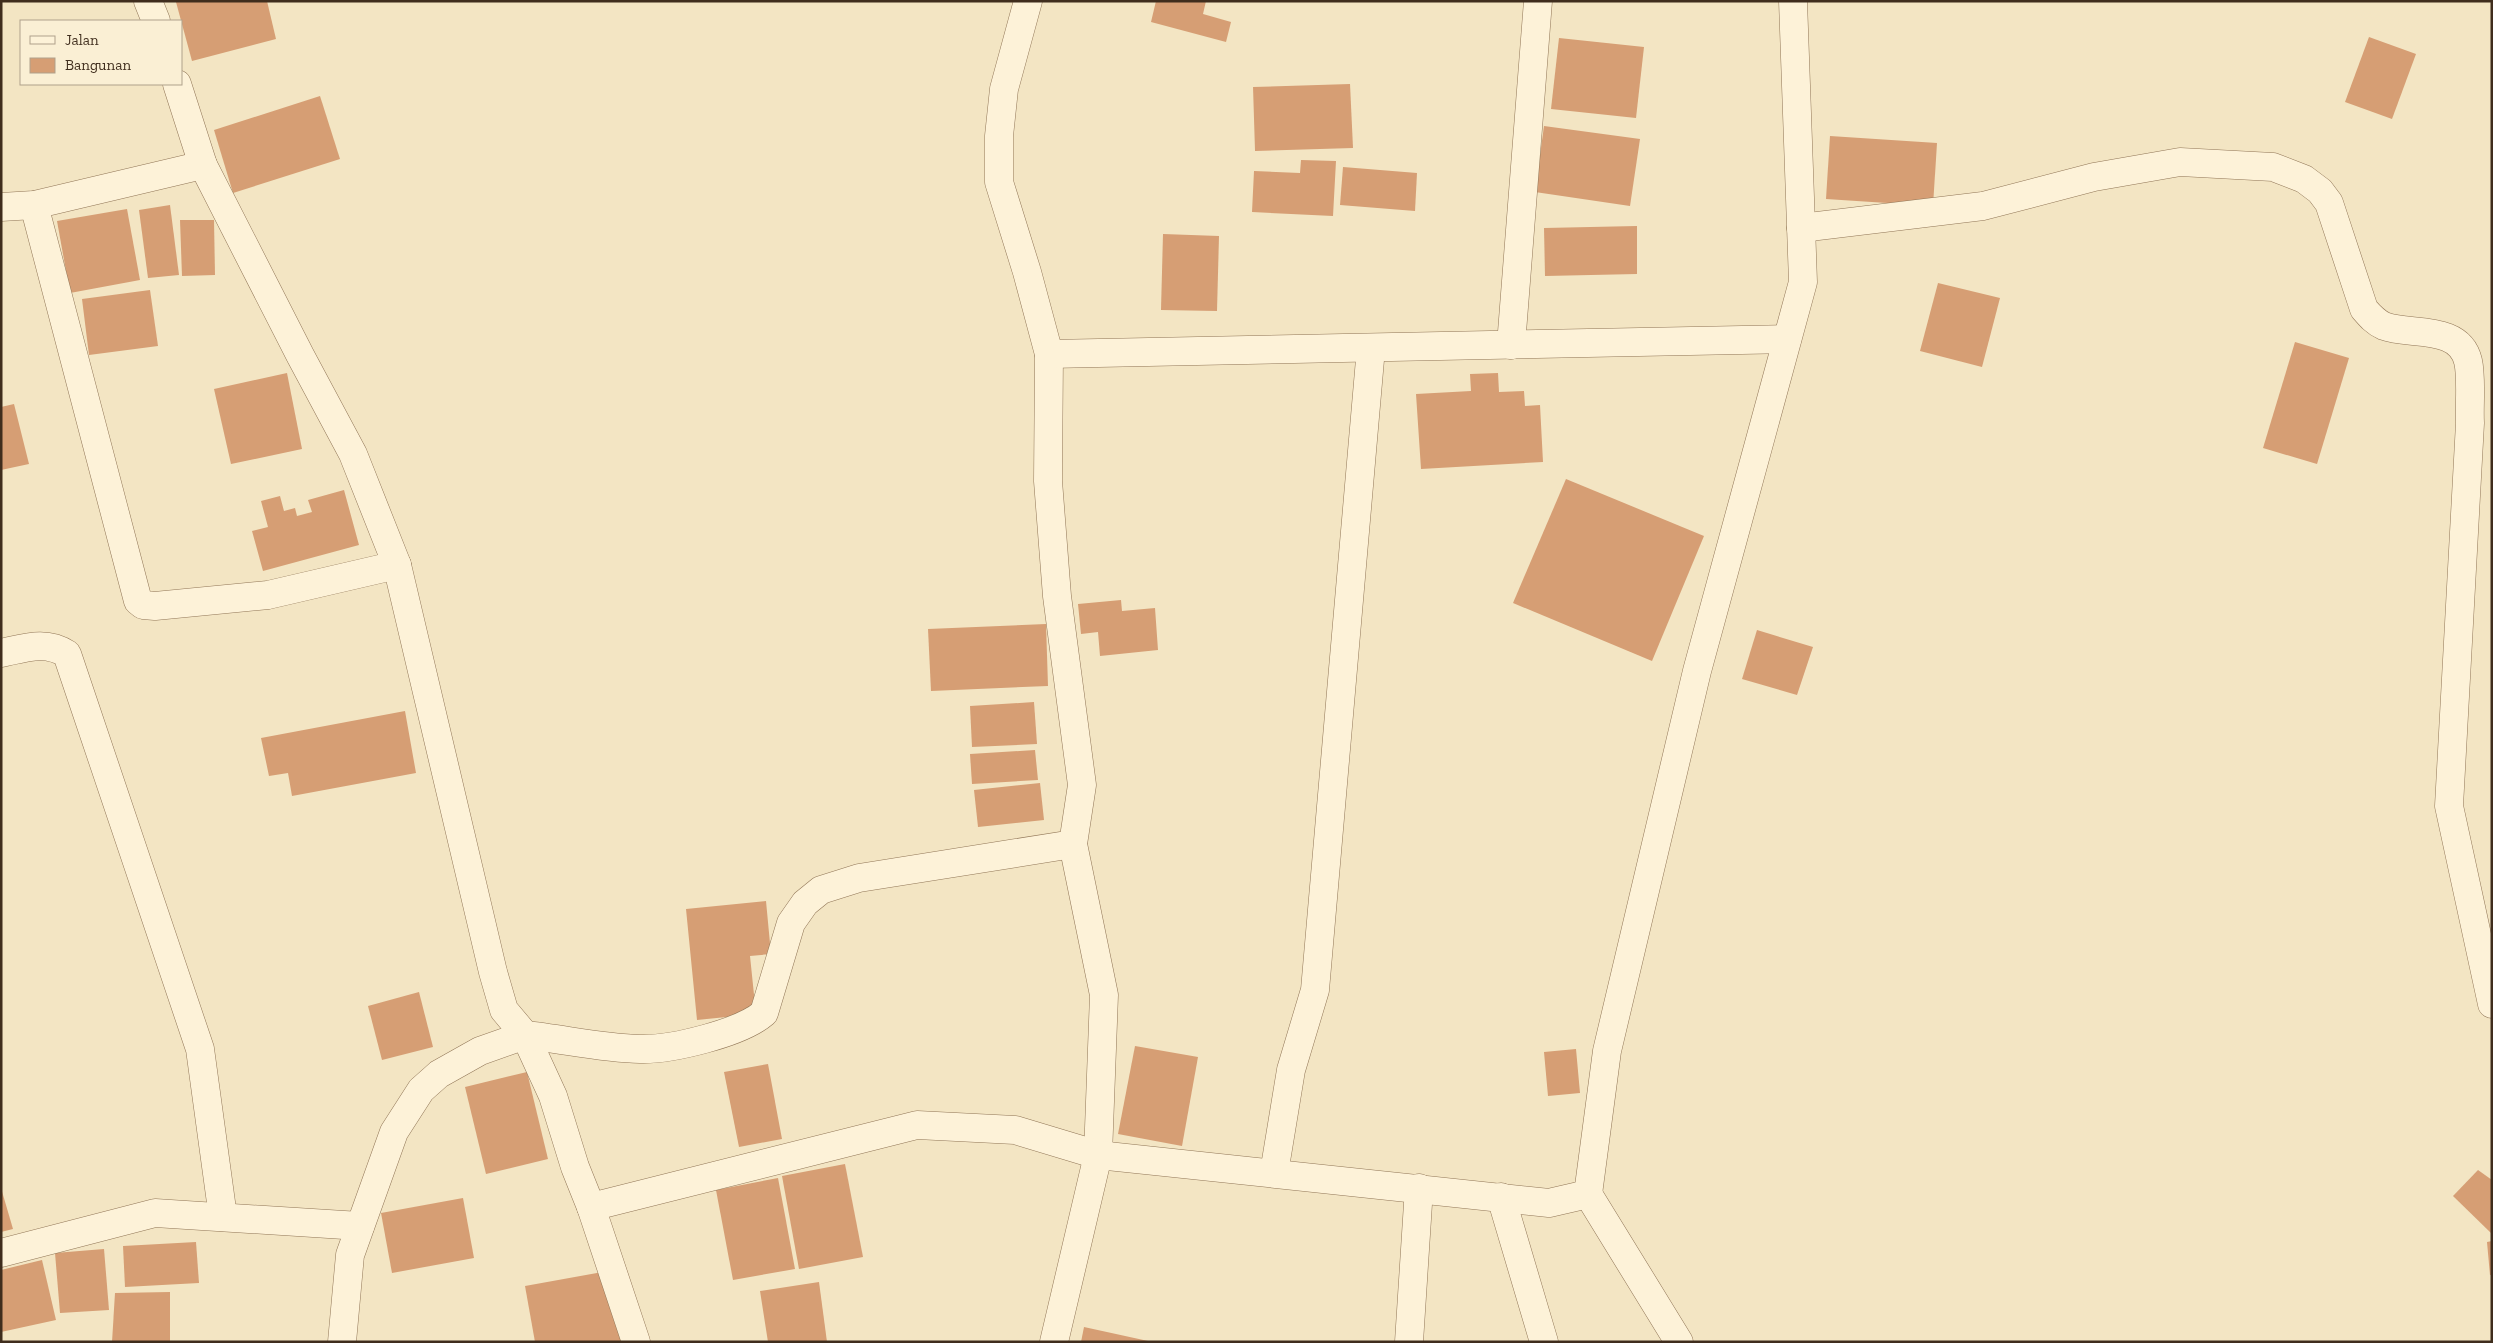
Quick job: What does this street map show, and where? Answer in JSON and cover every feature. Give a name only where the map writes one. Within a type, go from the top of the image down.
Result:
[{"type":"street","points":[[148,1],[156,20]]},
{"type":"street","points":[[1028,1],[1004,89],[999,136],[999,182],[1027,272],[1049,354],[1048,481],[1057,596],[1082,785],[1073,844],[1104,995],[1098,1155],[1054,1342]]},
{"type":"street","points":[[1511,345],[1538,1]]},
{"type":"street","points":[[1679,1342],[1588,1194],[1607,1051],[1697,671],[1802,282],[1793,1]]},
{"type":"street","points":[[177,85],[203,165],[353,454],[397,565],[493,972],[504,1010],[525,1035],[553,1096],[574,1167],[591,1207],[636,1342]]},
{"type":"street","points":[[1801,228],[1983,206],[2094,177],[2180,162],[2273,167],[2304,179],[2320,190],[2329,203],[2364,309],[2374,321],[2386,327],[2426,332],[2452,339],[2460,346],[2468,360],[2470,423],[2449,806],[2492,1004]]},
{"type":"street","points":[[1,207],[34,205],[203,165]]},
{"type":"street","points":[[34,205],[138,601],[143,605],[155,606],[268,595],[397,565]]},
{"type":"street","points":[[1049,354],[1787,339]]},
{"type":"street","points":[[1274,1173],[1291,1070],[1315,990],[1371,348]]},
{"type":"street","points":[[1,653],[45,645],[68,654],[200,1049],[223,1217]]},
{"type":"street","points":[[342,1342],[350,1255],[394,1132],[421,1090],[439,1074],[480,1051],[525,1035],[641,1049],[687,1043],[728,1032],[755,1021],[764,1013],[791,923],[804,903],[821,890],[859,878],[1073,844]]},
{"type":"street","points":[[591,1207],[917,1125],[1015,1130],[1098,1155],[1549,1203],[1588,1194]]},
{"type":"street","points":[[1409,1342],[1419,1188]]},
{"type":"street","points":[[1501,1197],[1544,1342]]},
{"type":"street","points":[[1,1253],[155,1213],[360,1226]]},
{"type":"building","points":[[267,1],[276,39],[192,61],[176,2]]},
{"type":"building","points":[[1156,1],[1206,1],[1203,14],[1231,22],[1226,42],[1151,22]]},
{"type":"building","points":[[2369,37],[2416,54],[2392,119],[2345,102]]},
{"type":"building","points":[[1559,38],[1644,47],[1636,118],[1551,109]]},
{"type":"building","points":[[1350,84],[1353,148],[1255,151],[1253,87]]},
{"type":"building","points":[[320,96],[340,159],[233,193],[214,130]]},
{"type":"building","points":[[1544,126],[1640,139],[1630,206],[1535,192]]},
{"type":"building","points":[[1830,136],[1937,143],[1933,206],[1826,199]]},
{"type":"building","points":[[1301,160],[1336,161],[1333,216],[1252,212],[1254,171],[1300,173]]},
{"type":"building","points":[[1343,167],[1417,173],[1415,211],[1340,205]]},
{"type":"building","points":[[170,205],[179,275],[148,278],[139,210]]},
{"type":"building","points":[[127,209],[140,280],[70,293],[57,221]]},
{"type":"building","points":[[180,220],[214,220],[215,275],[182,276]]},
{"type":"building","points":[[1637,226],[1637,274],[1545,276],[1544,228]]},
{"type":"building","points":[[1163,234],[1219,236],[1217,311],[1161,310]]},
{"type":"building","points":[[1938,283],[2000,298],[1982,367],[1920,351]]},
{"type":"building","points":[[150,290],[158,346],[89,355],[82,299]]},
{"type":"building","points":[[2295,342],[2349,358],[2317,464],[2263,448]]},
{"type":"building","points":[[287,373],[302,449],[231,464],[214,389]]},
{"type":"building","points":[[1498,373],[1499,392],[1524,391],[1525,406],[1540,405],[1543,462],[1421,469],[1416,394],[1471,391],[1470,374]]},
{"type":"building","points":[[14,404],[29,464],[1,470],[1,407]]},
{"type":"building","points":[[1566,479],[1704,536],[1652,661],[1513,603]]},
{"type":"building","points":[[344,490],[359,545],[263,571],[252,531],[268,527],[261,501],[280,496],[284,511],[295,508],[297,516],[312,512],[308,500]]},
{"type":"building","points":[[1121,600],[1122,611],[1155,608],[1158,650],[1100,656],[1098,632],[1081,634],[1078,604]]},
{"type":"building","points":[[1046,624],[1048,686],[931,691],[928,629]]},
{"type":"building","points":[[1757,630],[1813,647],[1797,695],[1742,679]]},
{"type":"building","points":[[1034,702],[1037,744],[972,747],[970,706]]},
{"type":"building","points":[[405,711],[416,773],[292,796],[288,773],[269,776],[261,738]]},
{"type":"building","points":[[1035,750],[1038,780],[972,784],[970,754]]},
{"type":"building","points":[[1040,783],[1044,820],[978,827],[974,790]]},
{"type":"building","points":[[766,901],[771,954],[750,956],[756,1014],[697,1020],[686,909]]},
{"type":"building","points":[[419,992],[433,1047],[382,1060],[368,1006]]},
{"type":"building","points":[[1135,1046],[1198,1057],[1182,1146],[1118,1134]]},
{"type":"building","points":[[1576,1049],[1580,1093],[1548,1096],[1544,1052]]},
{"type":"building","points":[[768,1064],[782,1139],[739,1147],[724,1072]]},
{"type":"building","points":[[527,1072],[548,1159],[486,1174],[465,1087]]},
{"type":"building","points":[[845,1164],[863,1257],[799,1269],[782,1176]]},
{"type":"building","points":[[2478,1170],[2492,1180],[2492,1234],[2453,1196]]},
{"type":"building","points":[[778,1178],[795,1269],[733,1280],[716,1190]]},
{"type":"building","points":[[1,1188],[13,1229],[1,1232]]},
{"type":"building","points":[[463,1198],[474,1258],[392,1273],[381,1213]]},
{"type":"building","points":[[2492,1241],[2492,1275],[2490,1275],[2487,1242]]},
{"type":"building","points":[[196,1242],[199,1283],[125,1287],[123,1246]]},
{"type":"building","points":[[104,1249],[109,1310],[60,1313],[55,1253]]},
{"type":"building","points":[[42,1260],[56,1320],[1,1332],[1,1270]]},
{"type":"building","points":[[608,1271],[621,1342],[535,1342],[525,1286]]},
{"type":"building","points":[[819,1282],[827,1342],[768,1342],[760,1291]]},
{"type":"building","points":[[170,1292],[170,1342],[112,1342],[115,1293]]},
{"type":"building","points":[[1084,1327],[1148,1341],[1148,1342],[1081,1342]]}]
